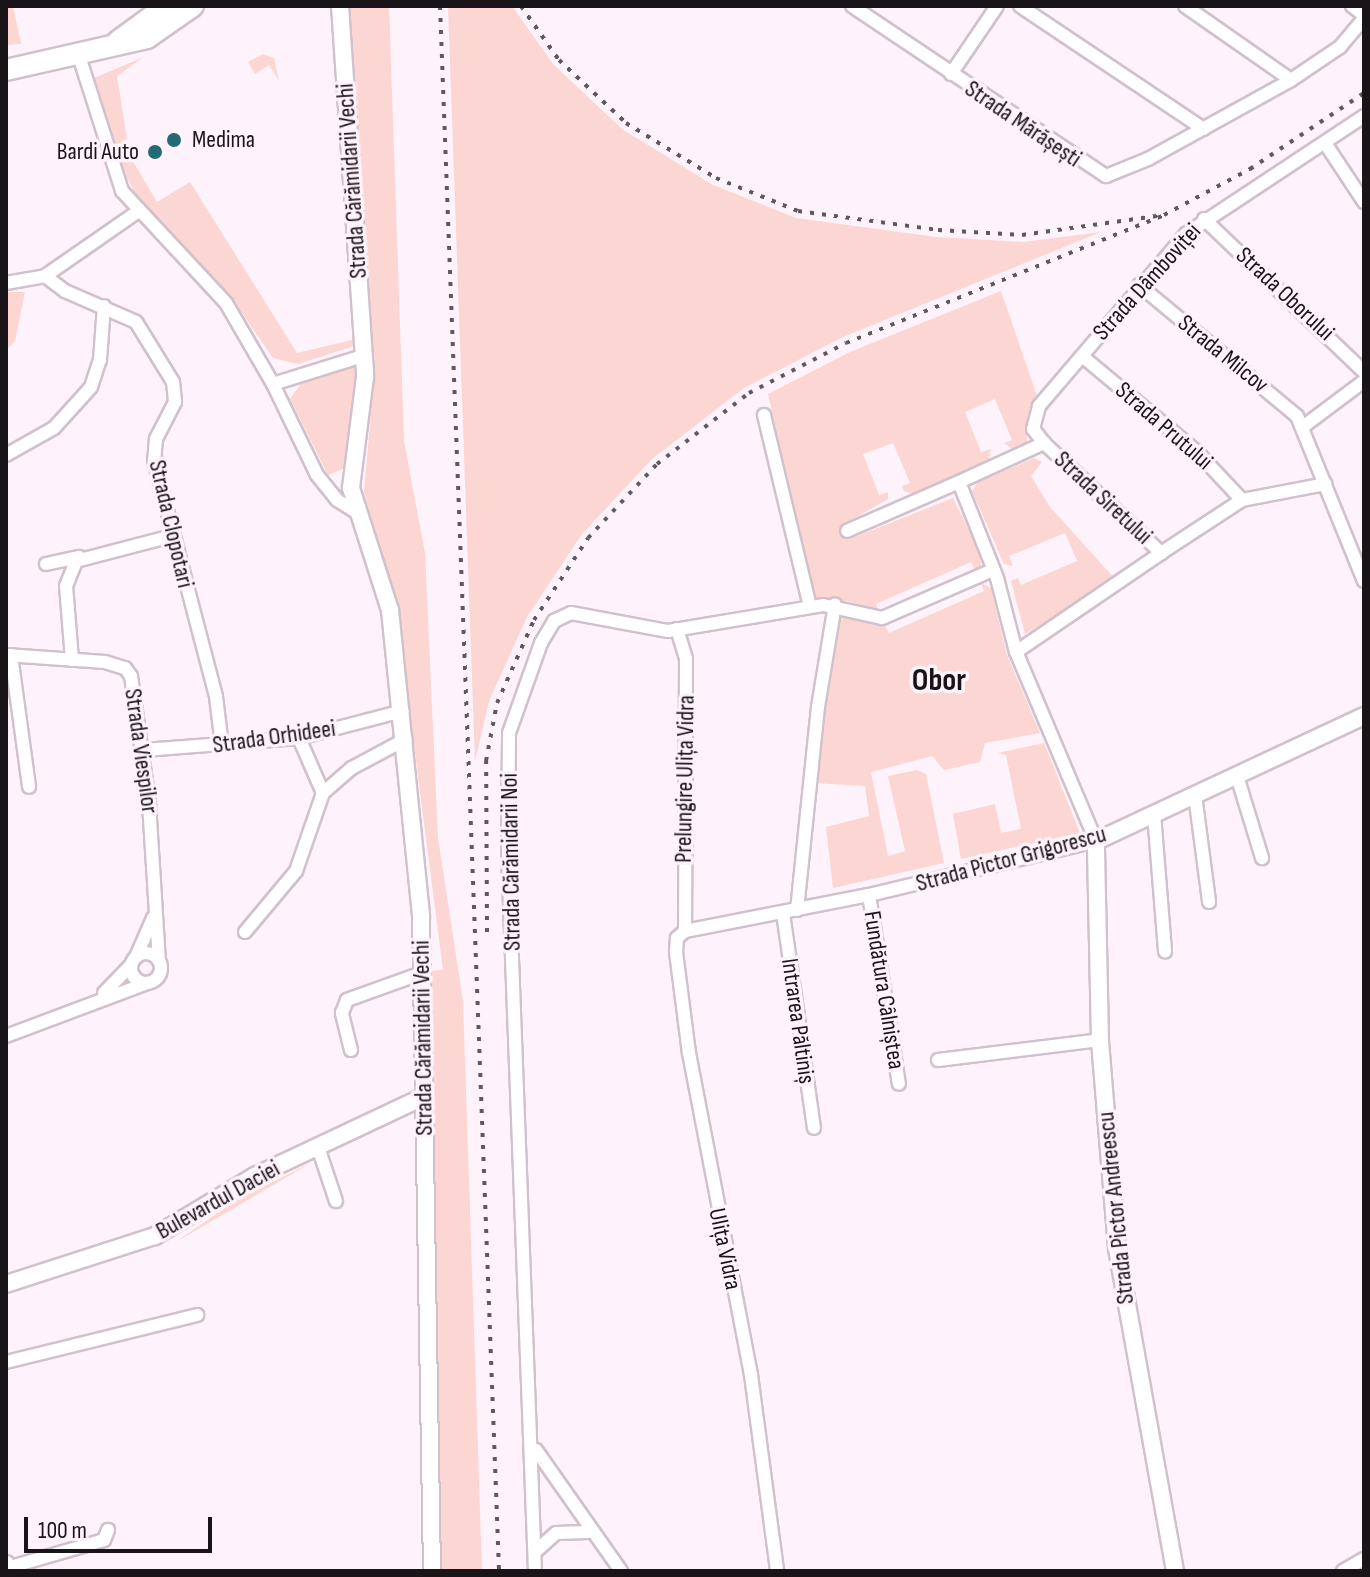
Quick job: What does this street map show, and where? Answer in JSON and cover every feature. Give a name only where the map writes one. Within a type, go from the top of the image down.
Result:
[{"type":"main road","points":[[6,70],[79,56],[118,41],[166,6]]},
{"type":"main road","points":[[118,41],[147,38],[193,6]]},
{"type":"street","name":"Strada Cărămidarii Vechi","points":[[340,6],[364,394],[351,473],[356,512],[388,597],[406,739],[422,973],[432,1571]]},
{"type":"street","name":"Strada Mărășești","points":[[852,6],[1099,175],[1120,172],[1204,129]]},
{"type":"street","points":[[951,74],[997,6]]},
{"type":"street","points":[[1020,6],[1041,12],[1204,129],[1291,80],[1340,47],[1364,16],[1352,6]]},
{"type":"street","points":[[1185,6],[1291,80]]},
{"type":"street","name":"Strada Cărămidarii Vechi","points":[[79,56],[110,164],[137,212],[220,295],[273,384],[317,475],[337,500],[356,512]]},
{"type":"street","name":"Strada Dâmboviței","points":[[1044,443],[1033,429],[1035,413],[1139,285],[1204,219],[1364,116]]},
{"type":"street","points":[[1325,143],[1364,202]]},
{"type":"street","points":[[6,283],[45,276],[137,212]]},
{"type":"street","name":"Strada Oborului","points":[[1204,219],[1364,372]]},
{"type":"street","name":"Strada Clopotari","points":[[45,276],[65,291],[104,306],[144,329],[173,382],[172,411],[153,453],[172,536],[215,691],[222,745]]},
{"type":"street","name":"Strada Milcov","points":[[1139,285],[1289,408],[1304,426]]},
{"type":"street","points":[[6,455],[54,428],[91,387],[99,369],[104,306]]},
{"type":"street","points":[[273,384],[363,356]]},
{"type":"street","name":"Strada Prutului","points":[[1082,356],[1196,451],[1242,500]]},
{"type":"street","points":[[1364,381],[1304,426],[1364,581]]},
{"type":"street","points":[[764,415],[810,606]]},
{"type":"street","points":[[847,531],[1044,443]]},
{"type":"street","name":"Strada Siretului","points":[[1044,443],[1161,553],[1242,500]]},
{"type":"street","points":[[959,482],[993,570],[1016,652],[1096,841]]},
{"type":"street","points":[[1242,500],[1325,484]]},
{"type":"street","points":[[46,564],[172,536]]},
{"type":"street","points":[[1016,652],[1161,553]]},
{"type":"street","points":[[72,660],[66,580],[82,556]]},
{"type":"street","name":"Strada Cărămidarii Noi","points":[[535,1571],[534,1447],[508,853],[509,733],[541,643],[561,614],[677,629],[835,604],[882,618],[993,570]]},
{"type":"street","points":[[797,910],[818,707],[835,604]]},
{"type":"street","name":"Prelungire Ulița Vidra","points":[[677,629],[686,659],[685,931]]},
{"type":"street","points":[[8,655],[29,787]]},
{"type":"street","name":"Strada Viespilor","points":[[8,655],[125,668],[134,686],[144,750],[159,961]]},
{"type":"street","name":"Strada Orhideei","points":[[144,750],[299,738],[403,711]]},
{"type":"street","name":"Strada Pictor Grigorescu","points":[[685,931],[869,895],[1096,841],[1364,716]]},
{"type":"street","points":[[299,738],[323,793]]},
{"type":"street","points":[[245,932],[296,871],[323,793],[352,768],[406,739]]},
{"type":"street","points":[[1237,776],[1262,858]]},
{"type":"street","points":[[1195,795],[1209,902]]},
{"type":"street","points":[[1154,814],[1165,952]]},
{"type":"street","name":"Strada Pictor Andreescu","points":[[1096,841],[1100,1040],[1119,1261],[1175,1571]]},
{"type":"street","name":"Fundătura Câlniștea","points":[[869,895],[899,1084]]},
{"type":"street","name":"Strada Viespilor","points":[[89,1006],[134,961],[156,907]]},
{"type":"street","name":"Intrarea Păltiniș","points":[[783,913],[814,1128]]},
{"type":"street","name":"Ulița Vidra","points":[[685,931],[677,938],[676,952],[691,1067],[751,1375],[777,1571]]},
{"type":"street","points":[[148,954],[159,961],[160,975],[147,983],[134,976],[134,961],[148,954]]},
{"type":"street","points":[[351,1050],[342,1013],[347,1000],[422,973]]},
{"type":"street","name":"Strada Viespilor","points":[[6,1036],[89,1006],[115,992],[147,983]]},
{"type":"street","points":[[938,1060],[1100,1040]]},
{"type":"street","name":"Bulevardul Daciei","points":[[6,1284],[155,1236],[220,1194],[423,1097]]},
{"type":"street","points":[[318,1147],[336,1201]]},
{"type":"street","points":[[6,1362],[197,1315]]},
{"type":"street","points":[[534,1447],[588,1532],[621,1571]]},
{"type":"street","points":[[7,1568],[104,1540],[108,1530]]},
{"type":"street","points":[[535,1552],[556,1533],[588,1532]]},
{"type":"street","points":[[1343,1571],[1364,1559]]},
{"type":"shaded area","points":[[6,6],[13,6],[21,44],[6,45]]},
{"type":"shaded area","points":[[347,6],[389,6],[404,441],[425,553],[438,838],[463,1001],[482,1571],[438,1571],[427,971],[443,970],[395,598],[364,492],[375,366]]},
{"type":"shaded area","points":[[448,6],[512,6],[553,64],[622,129],[713,185],[796,218],[936,237],[1023,242],[1101,232],[843,337],[744,388],[652,459],[582,534],[527,617],[489,701],[475,762]]},
{"type":"shaded area","points":[[263,54],[274,58],[279,81],[269,65],[255,74],[248,62]]},
{"type":"shaded area","points":[[144,57],[117,76],[127,139],[122,143],[157,202],[190,182],[297,353],[352,340],[352,332],[357,332],[354,346],[298,364],[273,358],[229,294],[137,197],[118,161],[94,78]]},
{"type":"shaded area","points":[[1001,291],[1037,396],[1027,416],[1027,445],[1014,450],[1004,443],[1012,440],[995,399],[965,412],[981,452],[991,449],[989,460],[913,494],[904,491],[902,486],[910,483],[893,443],[863,454],[879,495],[888,492],[888,499],[844,524],[850,539],[953,498],[980,552],[981,566],[975,570],[971,562],[876,604],[879,612],[848,601],[814,600],[768,394],[850,352]]},
{"type":"shaded area","points":[[6,292],[25,292],[15,341],[6,350]]},
{"type":"shaded area","points":[[352,367],[359,374],[348,467],[328,475],[290,399],[305,378]]},
{"type":"shaded area","points":[[1034,458],[1042,462],[1031,476],[1050,507],[1116,580],[1025,634],[1011,581],[1018,578],[1021,585],[1077,561],[1065,533],[1009,556],[1013,566],[1004,564],[972,491],[977,483]]},
{"type":"shaded area","points":[[981,583],[991,588],[1007,655],[1040,733],[985,743],[980,762],[944,770],[932,756],[871,772],[888,856],[905,851],[888,776],[917,770],[926,774],[944,863],[833,888],[826,827],[869,816],[865,786],[814,783],[838,611],[884,624],[889,633],[984,591]]},
{"type":"shaded area","points":[[1044,743],[1080,833],[961,859],[953,814],[995,804],[1001,833],[1021,829],[1006,755],[998,753]]},
{"type":"shaded area","points":[[311,1163],[176,1242],[236,1200]]},
{"type":"railway","points":[[440,6],[499,1571]]},
{"type":"railway","points":[[521,6],[559,60],[626,123],[716,178],[798,211],[938,230],[1022,235],[1164,215],[1250,169],[1364,93]]},
{"type":"railway","points":[[487,932],[486,761],[497,703],[534,620],[588,538],[657,464],[749,393],[846,343],[1164,215]]},
{"type":"place","name":"Medima","points":[[174,140]]},
{"type":"place","name":"Bardi Auto","points":[[155,152]]},
{"type":"district","name":"Obor","points":[[939,681]]}]
